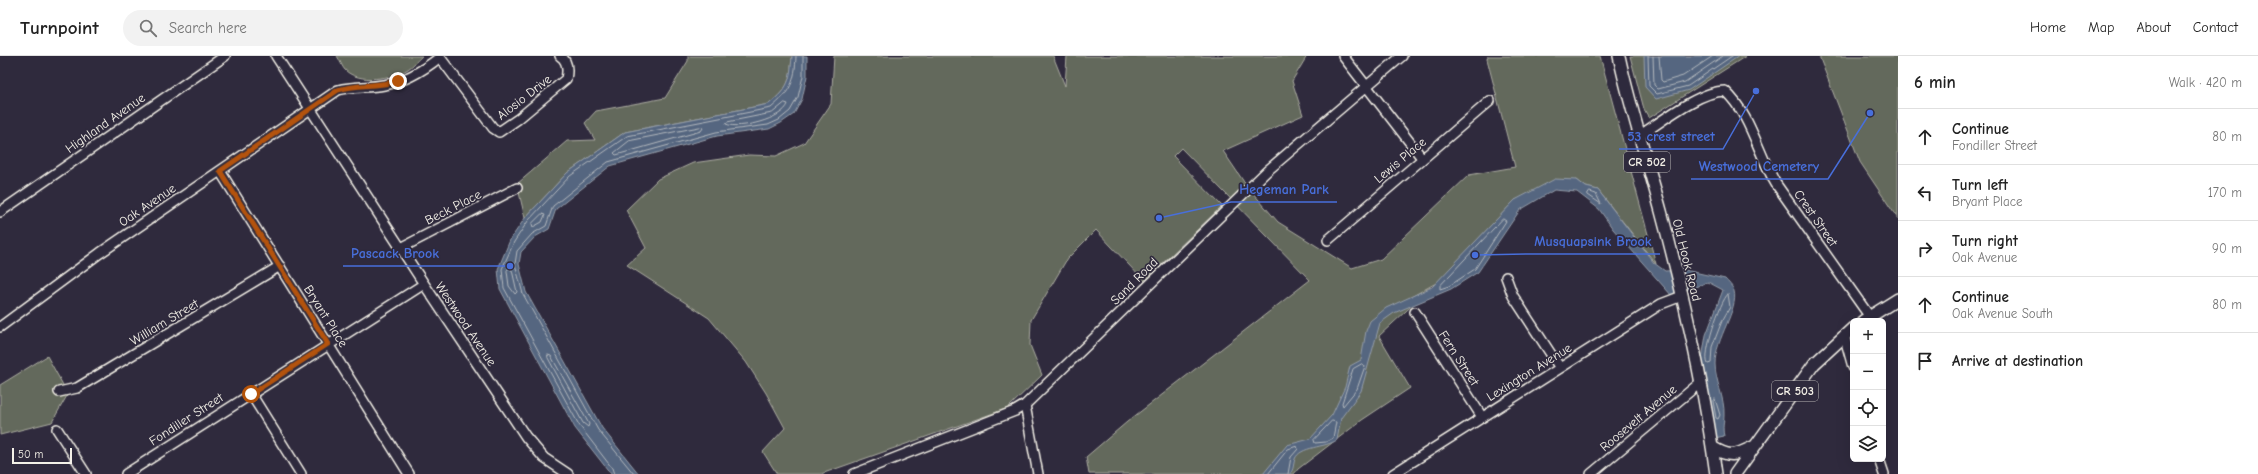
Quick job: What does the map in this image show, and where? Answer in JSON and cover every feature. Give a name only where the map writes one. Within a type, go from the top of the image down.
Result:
[{"type":"main road","name":"Old Hook Road","points":[[1619,56],[1639,136],[1676,268],[1701,382],[1716,474]]},
{"type":"main road","points":[[1869,318],[1898,299]]},
{"type":"main road","name":"CR 503","points":[[1735,474],[1758,445],[1814,364],[1850,330]]},
{"type":"main road","points":[[1712,447],[1725,455],[1737,454],[1758,445]]},
{"type":"street","name":"Highland Avenue","points":[[0,212],[225,56]]},
{"type":"street","name":"Westwood Avenue","points":[[276,56],[424,284],[535,450],[568,474]]},
{"type":"street","name":"Oak Avenue","points":[[0,326],[100,253],[338,90],[349,87],[374,86],[398,81],[433,63],[440,56]]},
{"type":"street","name":"Alosio Drive","points":[[440,56],[493,128],[500,132],[562,84],[566,79],[568,72],[564,57]]},
{"type":"street","points":[[1343,56],[1365,87],[1422,158]]},
{"type":"street","name":"Sand Road","points":[[854,474],[1015,412],[1025,405],[1267,171],[1402,56]]},
{"type":"street","name":"Crest Street","points":[[1639,136],[1691,104],[1718,91],[1725,91],[1732,98],[1744,117],[1766,168],[1866,318]]},
{"type":"street","name":"Lewis Place","points":[[1328,240],[1490,101]]},
{"type":"street","name":"Bryant Place","points":[[220,171],[410,474]]},
{"type":"street","name":"Beck Place","points":[[401,248],[517,188]]},
{"type":"street","name":"William Street","points":[[59,392],[77,388],[280,266]]},
{"type":"street","points":[[1506,277],[1513,296],[1560,368]]},
{"type":"street","name":"Fondiller Street","points":[[126,474],[424,284]]},
{"type":"street","name":"Lexington Avenue","points":[[1393,474],[1661,304],[1682,296]]},
{"type":"street","name":"Fern Street","points":[[1415,312],[1482,417]]},
{"type":"street","points":[[1844,335],[1850,356]]},
{"type":"street","name":"Roosevelt Avenue","points":[[1591,474],[1701,382]]},
{"type":"street","points":[[251,394],[302,474]]},
{"type":"street","points":[[1025,405],[1038,474]]},
{"type":"street","points":[[57,429],[86,474]]},
{"type":"street","points":[[1881,462],[1884,474]]},
{"type":"green space","points":[[337,56],[422,56],[410,68],[401,72],[385,77],[367,78],[358,77],[345,70]]},
{"type":"green space","points":[[688,56],[792,56],[789,78],[785,88],[769,104],[625,132],[567,173],[525,218],[517,184],[567,141],[595,140],[585,123],[596,111],[665,98],[688,61]]},
{"type":"green space","points":[[834,56],[1053,56],[1065,86],[1067,56],[1307,56],[1292,81],[1303,115],[1223,151],[1246,185],[1278,222],[1352,268],[1381,259],[1469,175],[1515,167],[1487,59],[1488,56],[1600,56],[1656,264],[1598,190],[1586,187],[1577,180],[1515,200],[1438,282],[1409,298],[1419,299],[1379,336],[1410,388],[1362,420],[1298,469],[1294,474],[1089,474],[1086,457],[1127,422],[1310,280],[1181,148],[1173,156],[1222,206],[1144,281],[1096,230],[1067,259],[1031,320],[1030,345],[1042,375],[1008,408],[821,474],[777,474],[763,452],[785,428],[766,393],[746,362],[709,318],[627,265],[646,248],[626,210],[658,179],[693,163],[749,155],[776,156],[804,143],[831,104]]},
{"type":"green space","points":[[1630,56],[1746,56],[1649,118],[1644,109]]},
{"type":"green space","points":[[1819,56],[1898,56],[1898,219],[1860,162]]},
{"type":"green space","points":[[47,356],[68,394],[52,422],[0,435],[0,385]]},
{"type":"water","points":[[792,56],[807,56],[807,76],[802,99],[794,114],[769,129],[717,136],[610,166],[556,209],[549,229],[535,237],[521,252],[519,264],[526,292],[602,428],[639,474],[611,474],[575,428],[500,289],[498,269],[510,240],[525,218],[567,173],[625,132],[769,104],[785,88],[789,78]]},
{"type":"water","points":[[1644,56],[1739,56],[1689,90],[1656,99],[1645,87]]},
{"type":"water","points":[[1555,179],[1577,180],[1586,187],[1598,190],[1654,263],[1665,271],[1685,270],[1725,279],[1733,288],[1735,298],[1716,354],[1715,364],[1724,409],[1724,436],[1715,438],[1702,359],[1706,335],[1723,290],[1708,282],[1672,296],[1613,229],[1599,209],[1577,192],[1554,190],[1520,210],[1478,272],[1451,289],[1394,313],[1380,323],[1361,391],[1341,418],[1337,440],[1326,445],[1307,449],[1302,452],[1295,459],[1293,469],[1290,474],[1263,474],[1287,445],[1310,439],[1332,415],[1345,387],[1350,366],[1361,360],[1366,331],[1370,321],[1386,308],[1432,287],[1515,200]]},
{"type":"place","name":"53 crest street","points":[[1756,91]]},
{"type":"place","name":"Westwood Cemetery","points":[[1870,113]]},
{"type":"place","name":"Hegeman Park","points":[[1159,218]]},
{"type":"place","name":"Musquapsink Brook","points":[[1475,255]]},
{"type":"place","name":"Pascack Brook","points":[[510,266]]},
{"type":"route","points":[[251,394],[328,344],[220,171],[338,90],[349,87],[385,85],[398,81]]}]
